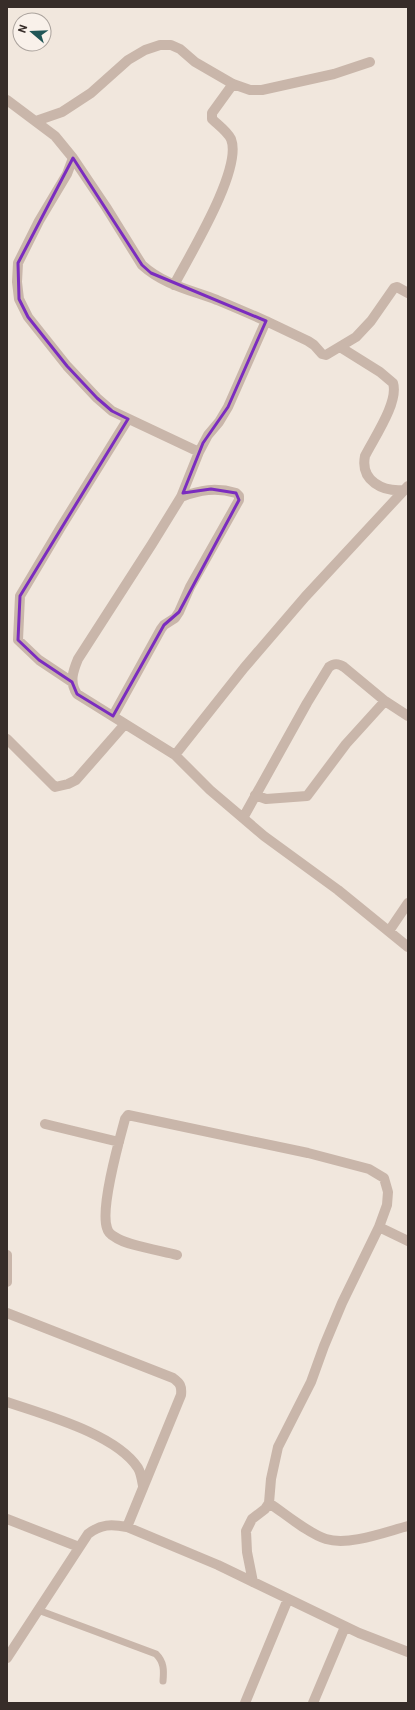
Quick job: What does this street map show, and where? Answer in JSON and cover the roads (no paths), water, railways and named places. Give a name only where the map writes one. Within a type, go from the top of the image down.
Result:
[{"type":"street","points":[[36,121],[62,112],[91,93],[128,60],[145,50],[160,45],[170,45],[180,49],[194,62],[233,84],[250,90],[262,90],[334,74],[370,62]]},
{"type":"street","points":[[174,285],[226,182],[233,153],[232,144],[228,134],[212,119],[211,116],[212,112],[233,84]]},
{"type":"street","points":[[7,100],[55,136],[73,158],[123,232],[142,265],[151,273],[174,285],[218,300],[308,340],[324,355],[340,348],[356,337],[371,321],[394,288],[397,287],[408,293]]},
{"type":"street","points":[[73,158],[67,174],[39,221],[18,263],[17,282],[19,299],[28,317],[72,372],[112,411],[199,452]]},
{"type":"street","points":[[266,321],[228,407],[219,422],[208,435],[199,452],[181,497],[78,659],[72,675],[72,682],[77,694],[174,755],[210,790],[264,836],[338,890],[408,947]]},
{"type":"street","points":[[340,348],[380,372],[393,383],[394,394],[392,406],[365,456],[364,464],[367,475],[378,485],[396,491],[406,488]]},
{"type":"street","points":[[72,682],[39,660],[18,640],[20,596],[61,526],[128,418]]},
{"type":"street","points":[[174,755],[244,668],[305,597],[406,488]]},
{"type":"street","points":[[113,716],[161,629],[175,618],[179,612],[190,587],[239,500],[239,496],[236,493],[211,489],[198,491],[181,497]]},
{"type":"street","points":[[243,818],[307,703],[332,664],[336,663],[344,667],[385,701],[408,716]]},
{"type":"street","points":[[255,795],[266,799],[307,796],[346,744],[385,701]]},
{"type":"street","points":[[7,739],[55,787],[68,784],[76,780],[125,724]]},
{"type":"street","points":[[389,931],[408,903]]},
{"type":"street","points":[[177,1255],[119,1240],[110,1233],[107,1228],[106,1208],[119,1142],[125,1119],[131,1115],[308,1153],[369,1169],[384,1178],[388,1192],[387,1205],[379,1227],[342,1302],[311,1382],[278,1447],[271,1479],[269,1503],[265,1509],[252,1519],[246,1531],[247,1552],[253,1582]]},
{"type":"street","points":[[45,1124],[119,1142]]},
{"type":"street","points":[[379,1227],[408,1241]]},
{"type":"street","points":[[7,1255],[7,1282]]},
{"type":"street","points":[[7,1313],[173,1378],[180,1383],[182,1388],[181,1395],[127,1527]]},
{"type":"street","points":[[7,1402],[95,1435],[117,1448],[131,1459],[139,1470],[143,1486]]},
{"type":"street","points":[[269,1503],[319,1536],[337,1541],[350,1541],[408,1526]]},
{"type":"street","points":[[7,1519],[79,1547]]},
{"type":"street","points":[[7,1658],[88,1534],[98,1528],[112,1524],[127,1527],[218,1565],[345,1627],[408,1652]]},
{"type":"street","points":[[245,1703],[288,1599]]},
{"type":"street","points":[[313,1703],[345,1627]]},
{"type":"lane","points":[[38,1610],[156,1654],[161,1659],[164,1668],[163,1681]]}]
